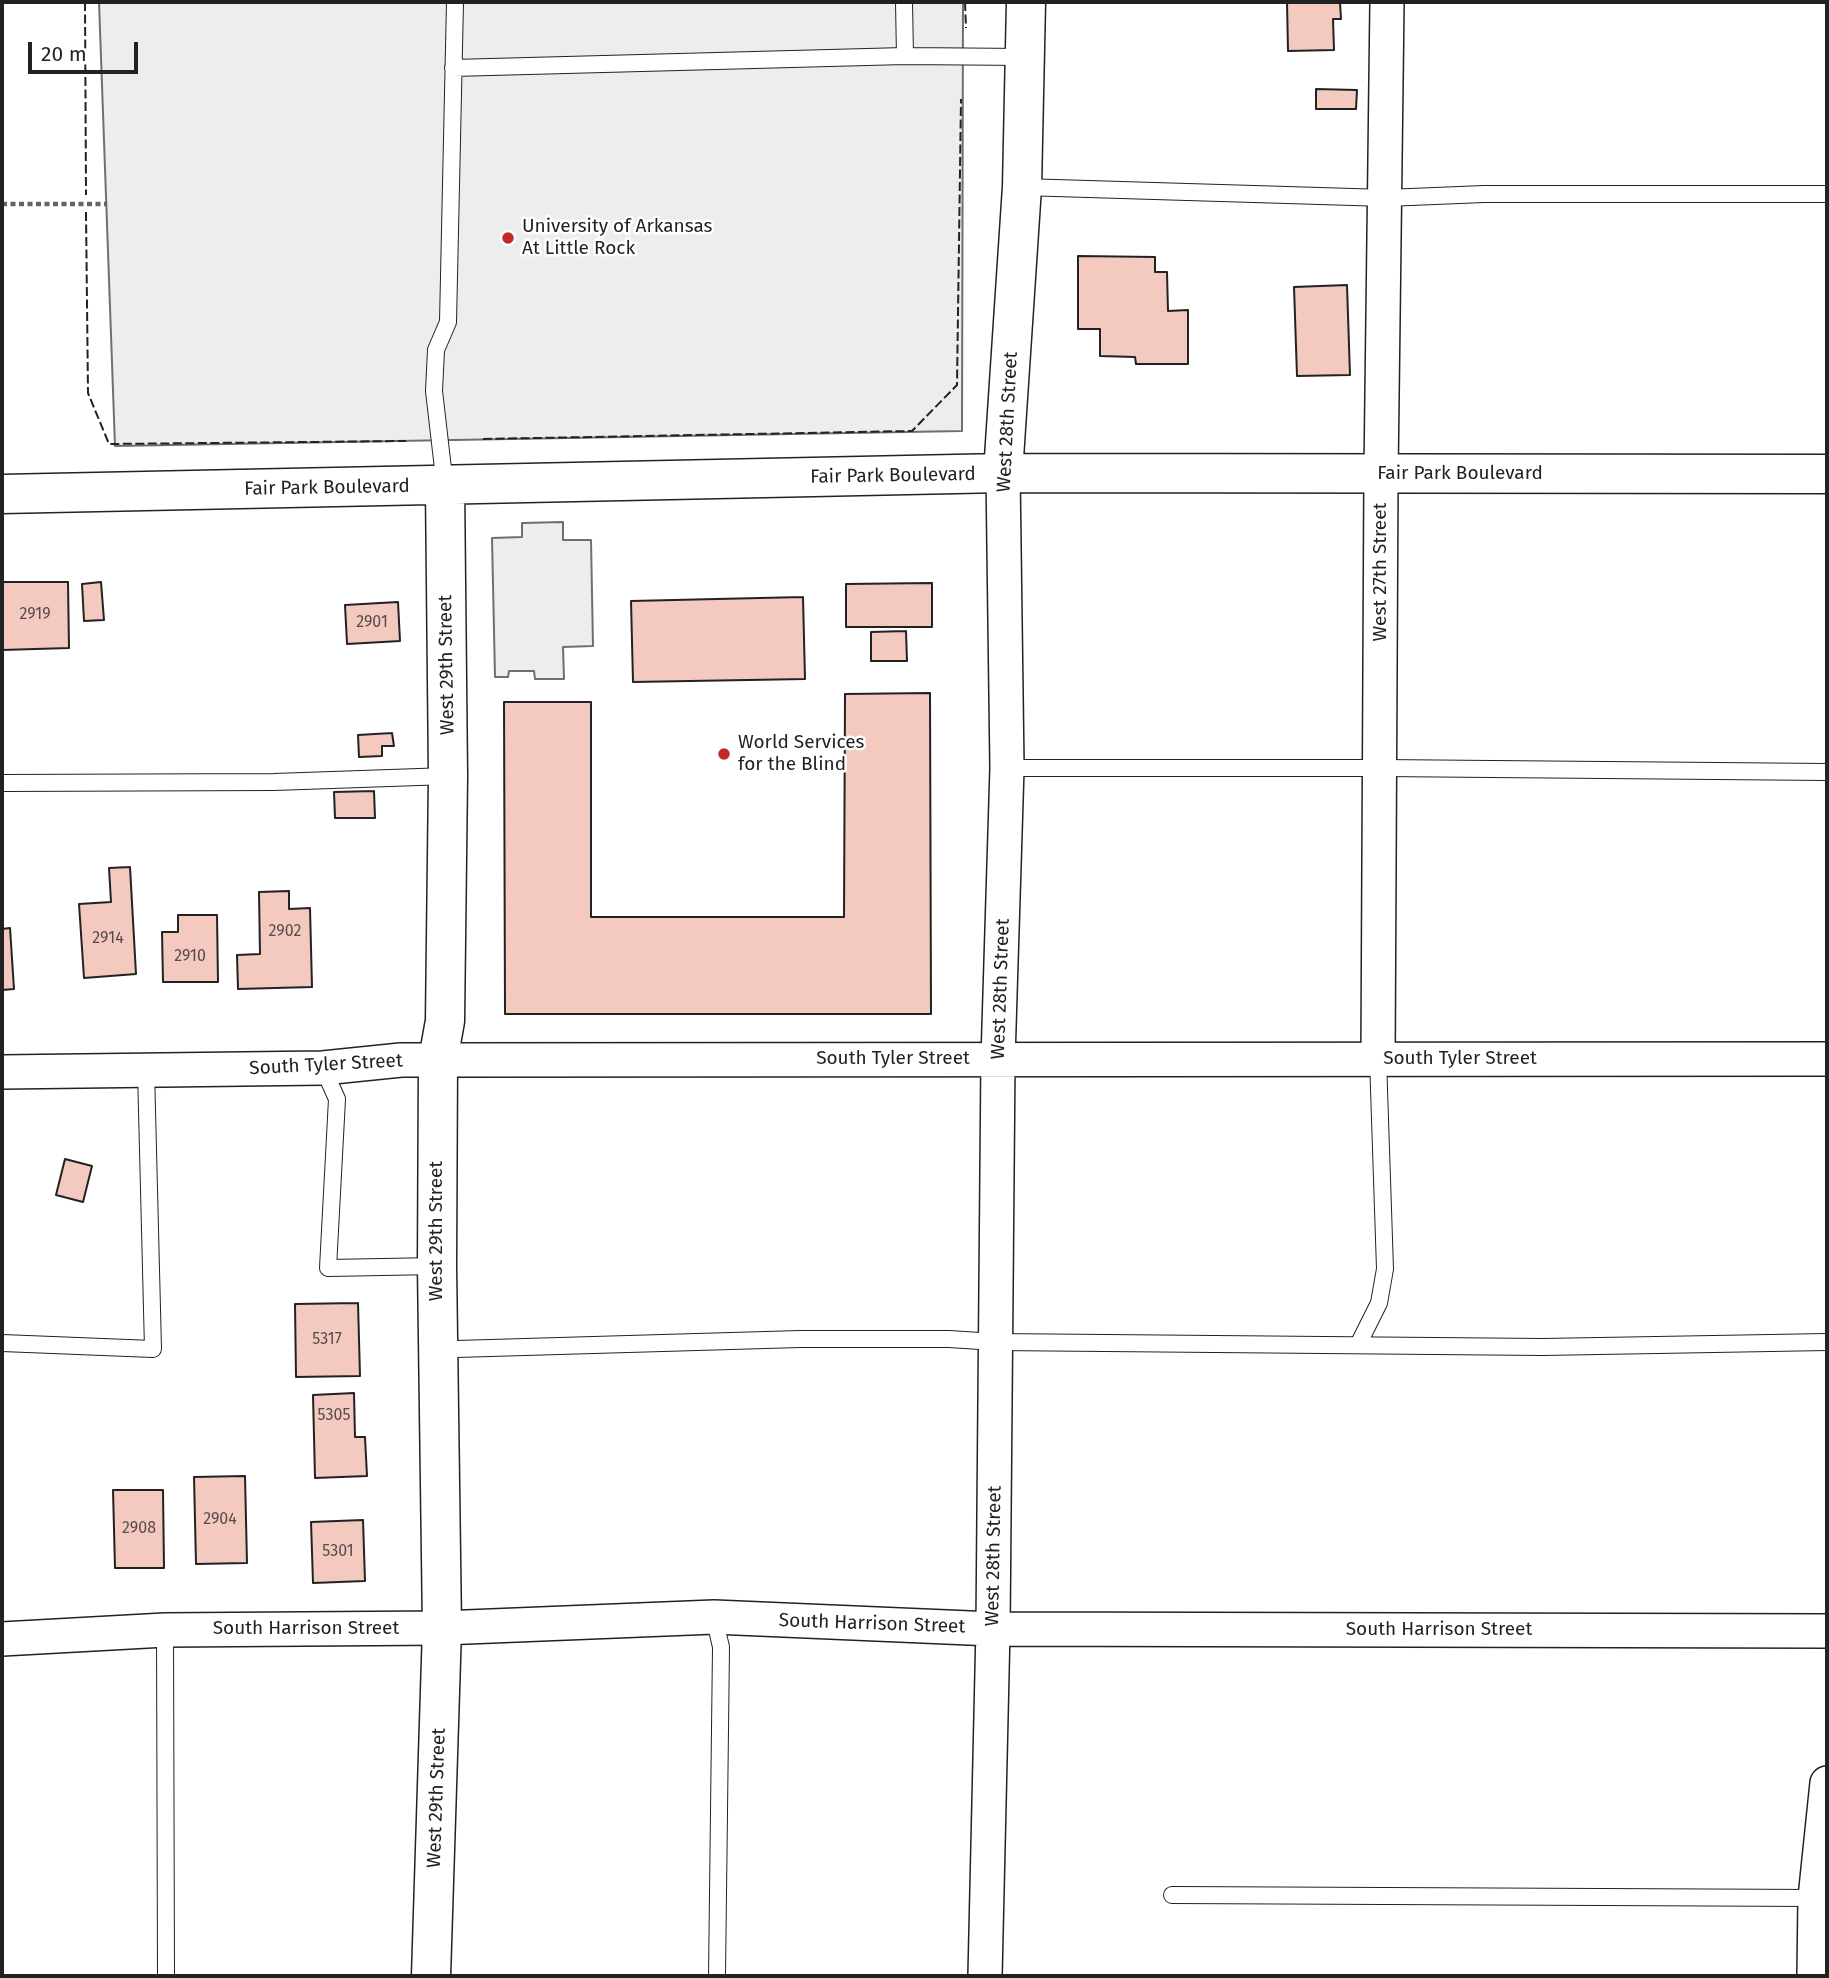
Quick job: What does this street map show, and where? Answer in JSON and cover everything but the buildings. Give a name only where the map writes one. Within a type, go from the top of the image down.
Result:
[{"type":"street","name":"West 28th Street","points":[[985,1976],[993,1629],[999,1059],[1007,768],[1003,473],[1022,187],[1026,2]]},
{"type":"street","name":"West 27th Street","points":[[1378,1059],[1387,2]]},
{"type":"street","name":"Fair Park Boulevard","points":[[2,494],[1003,473],[1827,474]]},
{"type":"street","name":"West 29th Street","points":[[431,1976],[442,1628],[437,1266],[438,1060],[446,1021],[448,776],[445,486]]},
{"type":"street","name":"South Tyler Street","points":[[2,1072],[323,1068],[401,1060],[1827,1059]]},
{"type":"street","name":"South Harrison Street","points":[[2,1639],[165,1630],[442,1628],[714,1617],[993,1629],[1827,1631]]},
{"type":"street","points":[[1814,1976],[1815,1898],[1827,1783]]},
{"type":"lane","points":[[445,486],[435,391],[436,350],[448,322],[454,2]]},
{"type":"lane","points":[[904,2],[905,56]]},
{"type":"lane","points":[[453,68],[905,56],[1025,57]]},
{"type":"lane","points":[[1022,187],[1386,198],[1484,194],[1827,194]]},
{"type":"lane","points":[[1007,768],[1827,772]]},
{"type":"lane","points":[[2,783],[274,782],[448,776]]},
{"type":"lane","points":[[1358,1345],[1379,1303],[1384,1269],[1378,1059]]},
{"type":"lane","points":[[323,1068],[337,1099],[328,1268],[437,1266]]},
{"type":"lane","points":[[2,1343],[152,1349],[146,1070]]},
{"type":"lane","points":[[438,1344],[456,1349],[800,1339],[1543,1347],[1827,1342]]},
{"type":"lane","points":[[714,1617],[721,1647],[717,1976]]},
{"type":"lane","points":[[165,1630],[166,1976]]},
{"type":"lane","points":[[1172,1895],[1815,1898]]},
{"type":"path","points":[[2,204],[107,204]]},
{"type":"shaded area","name":"University of Arkansas At Little Rock","points":[[99,2],[963,2],[962,431],[115,446]]},
{"type":"shaded area","points":[[563,522],[563,540],[591,540],[593,646],[563,647],[564,679],[535,679],[534,671],[509,671],[508,677],[495,677],[492,538],[522,537],[522,523]]},
{"type":"fence","points":[[85,2],[86,195]]},
{"type":"fence","points":[[965,2],[966,28]]},
{"type":"fence","points":[[483,439],[912,431],[957,385],[961,99]]},
{"type":"fence","points":[[86,212],[88,393],[109,444],[406,441]]},
{"type":"place","name":"University of Arkansas At Little Rock","points":[[508,238]]},
{"type":"place","name":"World Services for the Blind","points":[[724,754]]}]
